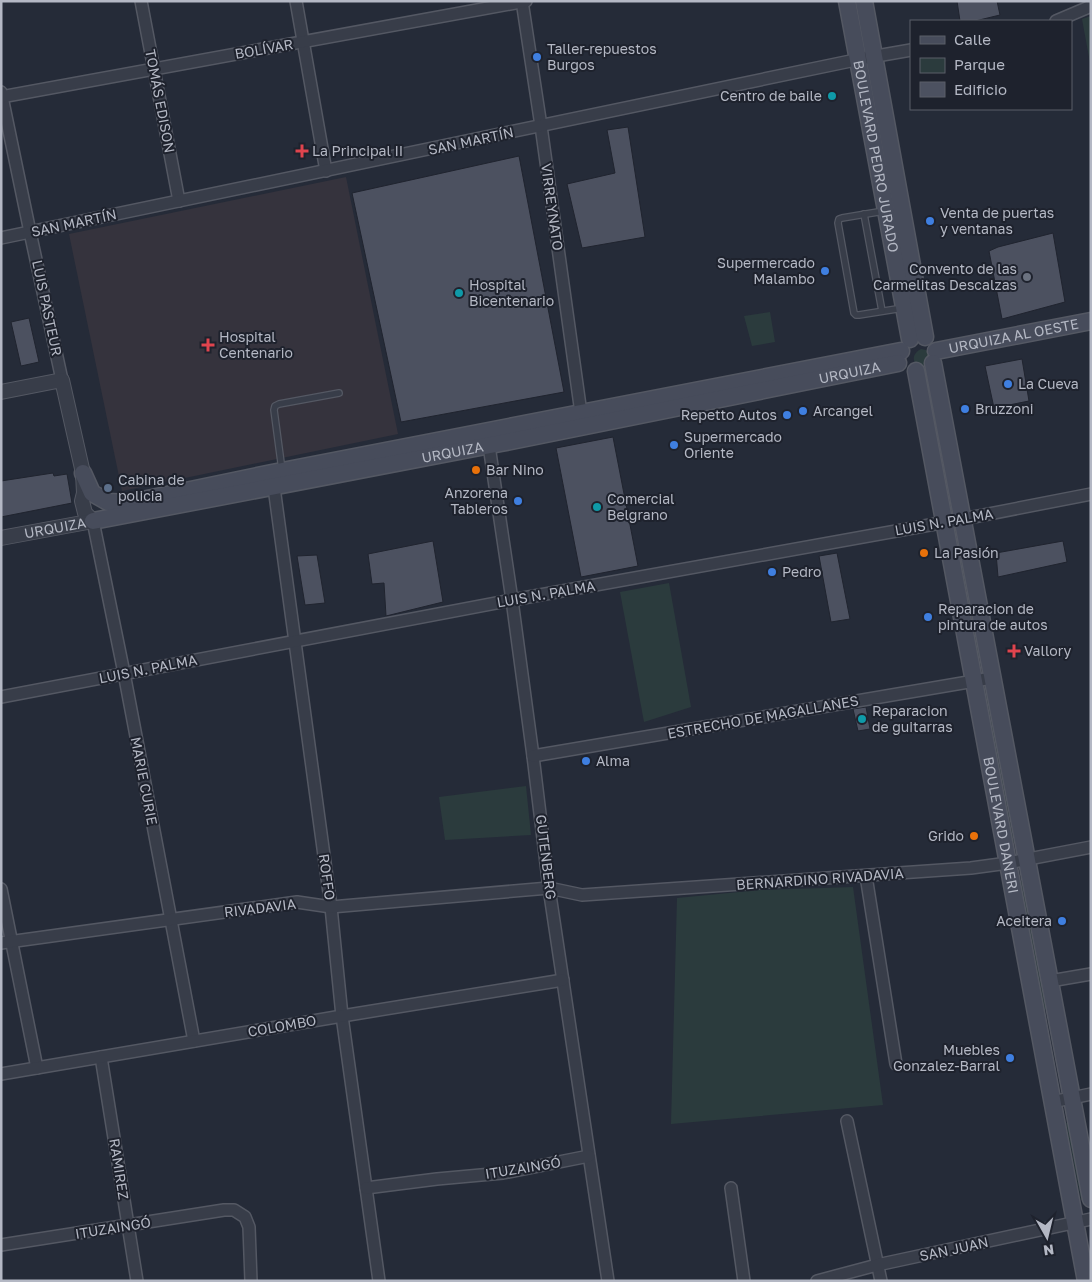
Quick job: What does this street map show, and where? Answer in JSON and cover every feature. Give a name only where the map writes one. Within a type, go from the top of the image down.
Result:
[{"type":"main road","name":"BOULEVARD PEDRO JURADO","points":[[847,1],[911,352]]},
{"type":"main road","name":"BOULEVARD PEDRO JURADO","points":[[864,1],[874,57],[911,352]]},
{"type":"main road","name":"URQUIZA AL OESTE","points":[[911,352],[926,370],[935,357],[1091,322]]},
{"type":"main road","points":[[911,352],[932,343],[935,357]]},
{"type":"main road","name":"URQUIZA","points":[[488,438],[581,413],[911,352]]},
{"type":"main road","name":"URQUIZA","points":[[93,521],[278,479],[911,352]]},
{"type":"main road","name":"BOULEVARD DANERI","points":[[911,352],[945,522],[1052,1102],[1083,1221],[1086,1281]]},
{"type":"main road","name":"BOULEVARD DANERI","points":[[935,357],[948,442],[1091,1199]]},
{"type":"main road","points":[[930,445],[948,442]]},
{"type":"main road","name":"URQUIZA","points":[[83,473],[92,493],[108,502],[128,503],[278,479]]},
{"type":"main road","points":[[1037,1021],[1056,1017]]},
{"type":"street","name":"TOMÁS EDISON","points":[[141,1],[179,201]]},
{"type":"street","points":[[296,1],[326,171]]},
{"type":"street","name":"BOLÍVAR","points":[[2,95],[524,1]]},
{"type":"street","name":"VIRREYNATO","points":[[524,1],[581,413]]},
{"type":"street","points":[[1058,20],[1089,7],[1091,4]]},
{"type":"street","name":"SAN MARTÍN","points":[[1,238],[910,50]]},
{"type":"street","name":"LUIS PASTEUR","points":[[2,95],[83,473],[84,493],[82,501],[85,513],[93,521]]},
{"type":"street","points":[[1,392],[62,380]]},
{"type":"street","name":"GUTENBERG","points":[[488,438],[512,600],[549,888],[608,1281]]},
{"type":"street","name":"ROFFO","points":[[278,479],[295,641],[331,907],[342,1016],[379,1281]]},
{"type":"street","name":"LUIS N. PALMA","points":[[1,697],[512,600],[963,519],[1091,494]]},
{"type":"street","name":"URQUIZA","points":[[1,538],[93,521]]},
{"type":"street","name":"MARIE CURIE","points":[[93,521],[194,1041]]},
{"type":"street","name":"ESTRECHO DE MAGALLANES","points":[[533,756],[992,678]]},
{"type":"street","name":"BERNARDINO RIVADAVIA","points":[[549,888],[582,895],[866,876],[971,868],[1091,847]]},
{"type":"street","points":[[866,876],[896,1064]]},
{"type":"street","name":"RIVADAVIA","points":[[7,942],[297,902],[331,907],[549,888]]},
{"type":"street","points":[[1,889],[7,942],[37,1068]]},
{"type":"street","points":[[1050,981],[1091,974]]},
{"type":"street","name":"COLOMBO","points":[[1,1074],[563,980]]},
{"type":"street","name":"RAMIREZ","points":[[101,1057],[137,1281]]},
{"type":"street","points":[[1052,1102],[1091,1094]]},
{"type":"street","points":[[847,1121],[881,1281]]},
{"type":"street","name":"ITUZAINGÓ","points":[[366,1188],[503,1173],[589,1156]]},
{"type":"street","points":[[731,1188],[744,1281]]},
{"type":"street","name":"ITUZAINGÓ","points":[[1,1245],[234,1210],[245,1217],[249,1226],[252,1281]]},
{"type":"street","name":"SAN JUAN","points":[[817,1281],[877,1265],[1083,1221]]},
{"type":"lane","points":[[886,211],[839,219],[838,223],[854,313],[859,315],[904,308]]},
{"type":"lane","points":[[864,214],[882,311]]},
{"type":"lane","points":[[278,479],[275,406],[339,393]]},
{"type":"shaded area","name":"Hospital Centenario","points":[[346,177],[398,434],[122,491],[69,234]]},
{"type":"green space","points":[[1091,16],[1091,68],[1082,19]]},
{"type":"green space","points":[[770,312],[775,342],[752,346],[744,316]]},
{"type":"green space","points":[[921,349],[930,353],[927,366],[919,365],[914,361],[915,355]]},
{"type":"green space","points":[[959,537],[981,656],[978,656],[955,538]]},
{"type":"green space","points":[[669,583],[691,707],[644,722],[620,592]]},
{"type":"green space","points":[[987,694],[1014,842],[1011,843],[984,695]]},
{"type":"green space","points":[[526,786],[531,835],[445,840],[439,797]]},
{"type":"green space","points":[[1023,881],[1047,1009],[1043,1010],[1020,882]]},
{"type":"green space","points":[[853,887],[883,1105],[671,1124],[677,898],[760,890]]},
{"type":"green space","points":[[1066,1123],[1070,1123],[1085,1200],[1081,1200]]},
{"type":"building","points":[[957,1],[997,1],[1000,15],[979,20],[960,20]]},
{"type":"building","points":[[628,127],[645,237],[582,248],[567,184],[615,173],[607,130]]},
{"type":"building","name":"Hospital Bicentenario","points":[[519,156],[564,392],[401,422],[352,193]]},
{"type":"building","name":"Convento de las Carmelitas Descalzas","points":[[1053,233],[1065,302],[1002,319],[989,251]]},
{"type":"building","points":[[29,318],[39,362],[21,366],[11,322]]},
{"type":"building","name":"La Cueva","points":[[1022,359],[1029,401],[994,408],[985,366]]},
{"type":"building","name":"Comercial Belgrano","points":[[613,437],[638,566],[581,577],[556,448]]},
{"type":"building","points":[[53,473],[54,476],[67,474],[72,503],[1,517],[1,481]]},
{"type":"building","points":[[433,541],[443,602],[386,616],[384,583],[372,584],[368,554]]},
{"type":"building","points":[[1063,541],[1067,562],[998,577],[996,553]]},
{"type":"building","points":[[837,553],[850,619],[831,622],[819,556]]},
{"type":"building","points":[[317,555],[325,603],[305,605],[297,556]]},
{"type":"building","name":"Reparacion de guitarras","points":[[866,707],[870,729],[858,731],[853,709]]},
{"type":"place","name":"Taller-repuestos Burgos","points":[[537,57]]},
{"type":"place","name":"Centro de baile","points":[[832,96]]},
{"type":"place","name":"La Principal II","points":[[302,151]]},
{"type":"place","name":"Venta de puertas y ventanas","points":[[930,221]]},
{"type":"place","name":"Supermercado Malambo","points":[[825,271]]},
{"type":"place","name":"Convento de las Carmelitas Descalzas","points":[[1027,277]]},
{"type":"place","name":"Hospital Bicentenario","points":[[459,293]]},
{"type":"place","name":"Hospital Centenario","points":[[208,345]]},
{"type":"place","name":"La Cueva","points":[[1008,384]]},
{"type":"place","name":"Bruzzoni","points":[[965,409]]},
{"type":"place","name":"Arcangel","points":[[803,411]]},
{"type":"place","name":"Repetto Autos","points":[[787,415]]},
{"type":"place","name":"Supermercado Oriente","points":[[674,445]]},
{"type":"place","name":"Bar Nino","points":[[476,470]]},
{"type":"place","name":"Cabina de policia","points":[[108,488]]},
{"type":"place","name":"Anzorena Tableros","points":[[518,501]]},
{"type":"place","name":"Comercial Belgrano","points":[[597,507]]},
{"type":"place","name":"La Pasión","points":[[924,553]]},
{"type":"place","name":"Pedro","points":[[772,572]]},
{"type":"place","name":"Reparacion de pintura de autos","points":[[928,617]]},
{"type":"place","name":"Vallory","points":[[1014,651]]},
{"type":"place","name":"Reparacion de guitarras","points":[[862,719]]},
{"type":"place","name":"Alma","points":[[586,761]]},
{"type":"place","name":"Grido","points":[[974,836]]},
{"type":"place","name":"Aceitera","points":[[1062,921]]},
{"type":"place","name":"Muebles Gonzalez-Barral","points":[[1010,1058]]}]
